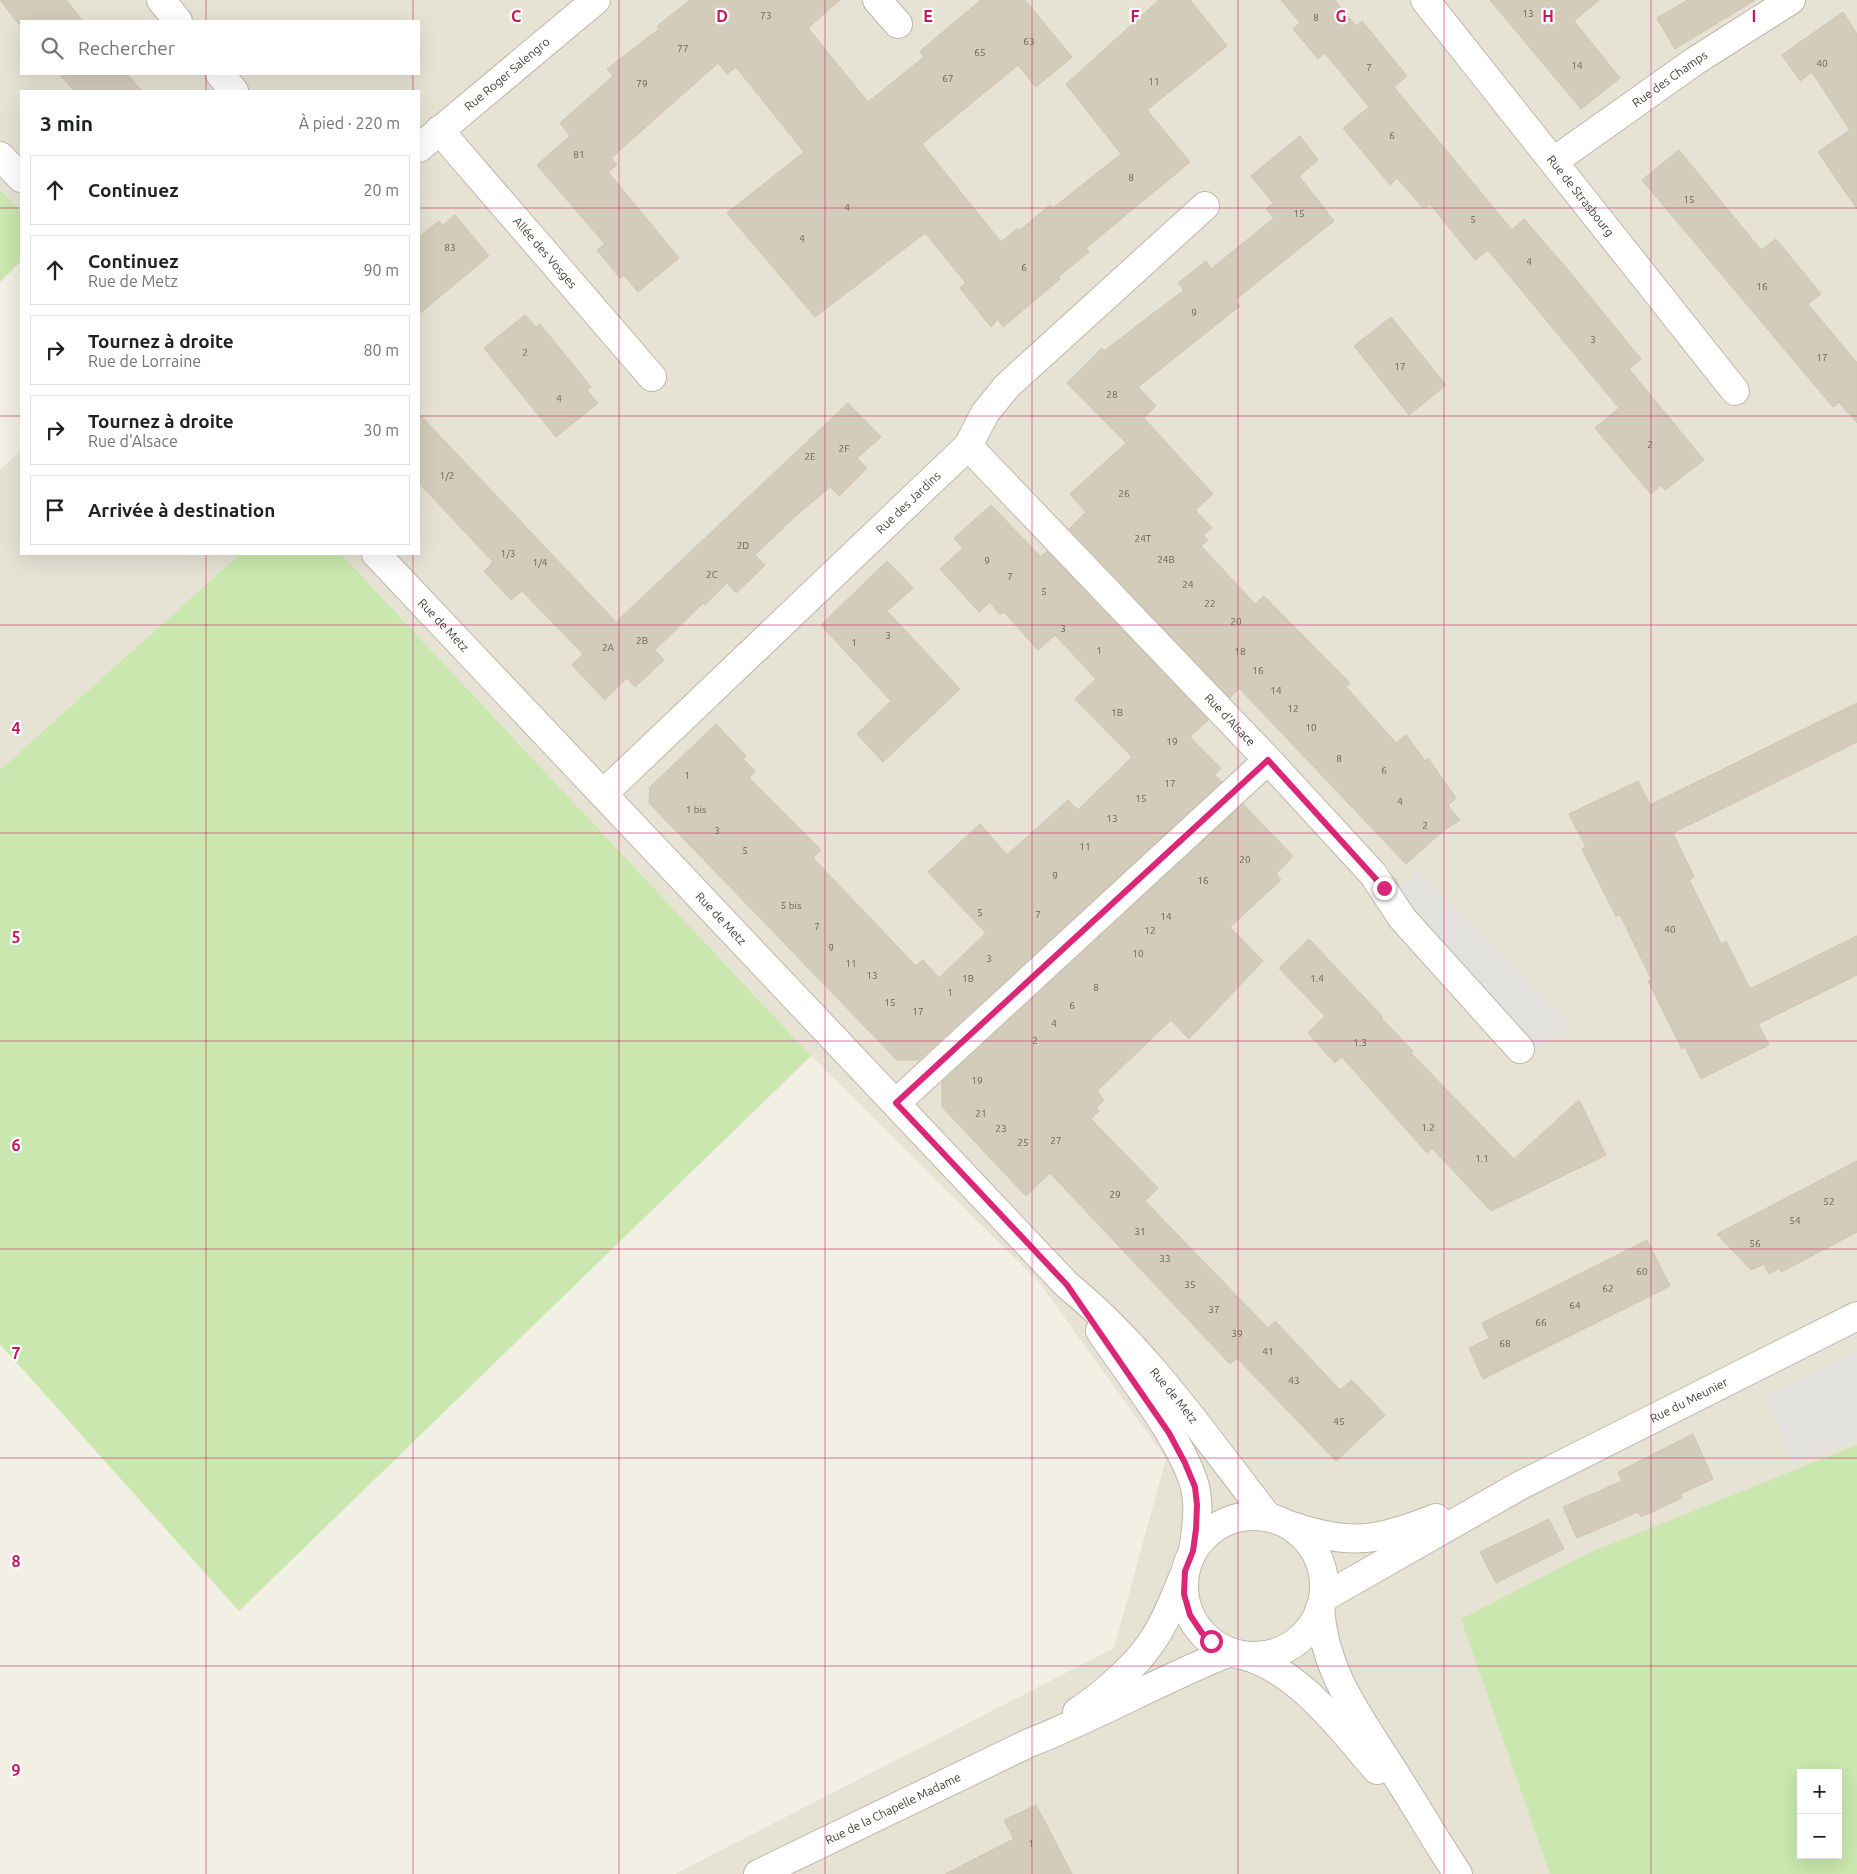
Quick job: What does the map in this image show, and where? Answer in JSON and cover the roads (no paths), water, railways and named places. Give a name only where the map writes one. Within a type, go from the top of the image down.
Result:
[{"type":"street","points":[[161,0],[177,20]]},
{"type":"street","name":"Rue Roger Salengro","points":[[420,147],[438,130],[596,0]]},
{"type":"street","points":[[878,0],[898,24]]},
{"type":"street","name":"Rue de Strasbourg","points":[[1425,0],[1735,391]]},
{"type":"street","name":"Rue des Champs","points":[[1554,161],[1695,61],[1790,0]]},
{"type":"street","points":[[221,75],[233,90]]},
{"type":"street","name":"Allée des Vosges","points":[[438,130],[652,377]]},
{"type":"street","points":[[0,156],[20,177]]},
{"type":"street","name":"Rue des Jardins","points":[[603,794],[968,446],[985,413],[1007,386],[1205,206]]},
{"type":"street","name":"Rue d'Alsace","points":[[968,446],[1268,760],[1373,874],[1402,918],[1520,1049]]},
{"type":"street","name":"Rue de Metz","points":[[377,555],[1067,1285],[1101,1313],[1136,1350],[1278,1521]]},
{"type":"street","points":[[896,1103],[1268,760]]},
{"type":"street","name":"Rue de Metz","points":[[1067,1285],[1169,1433],[1185,1463],[1195,1487],[1197,1505],[1189,1561]]},
{"type":"street","name":"Rue du Meunier","points":[[1321,1603],[1521,1485],[1857,1316]]},
{"type":"street","name":"Rue du Meunier","points":[[1278,1521],[1333,1538],[1355,1540],[1379,1536],[1430,1521],[1521,1485]]},
{"type":"street","points":[[1437,1843],[1390,1785],[1303,1688],[1262,1661],[1236,1653],[1202,1633],[1190,1615],[1184,1594],[1189,1561],[1207,1534],[1225,1522],[1246,1517],[1278,1521],[1305,1538],[1317,1556],[1323,1577],[1321,1603],[1324,1646],[1331,1666],[1348,1698],[1458,1874]]},
{"type":"street","name":"Rue de la Chapelle Madame","points":[[1029,1744],[1083,1708],[1132,1664],[1153,1642],[1167,1616],[1189,1561]]},
{"type":"street","points":[[1236,1653],[1264,1655],[1289,1646],[1309,1627],[1321,1603]]},
{"type":"street","name":"Rue de la Chapelle Madame","points":[[758,1874],[1029,1744],[1075,1725],[1182,1672],[1236,1653]]}]
